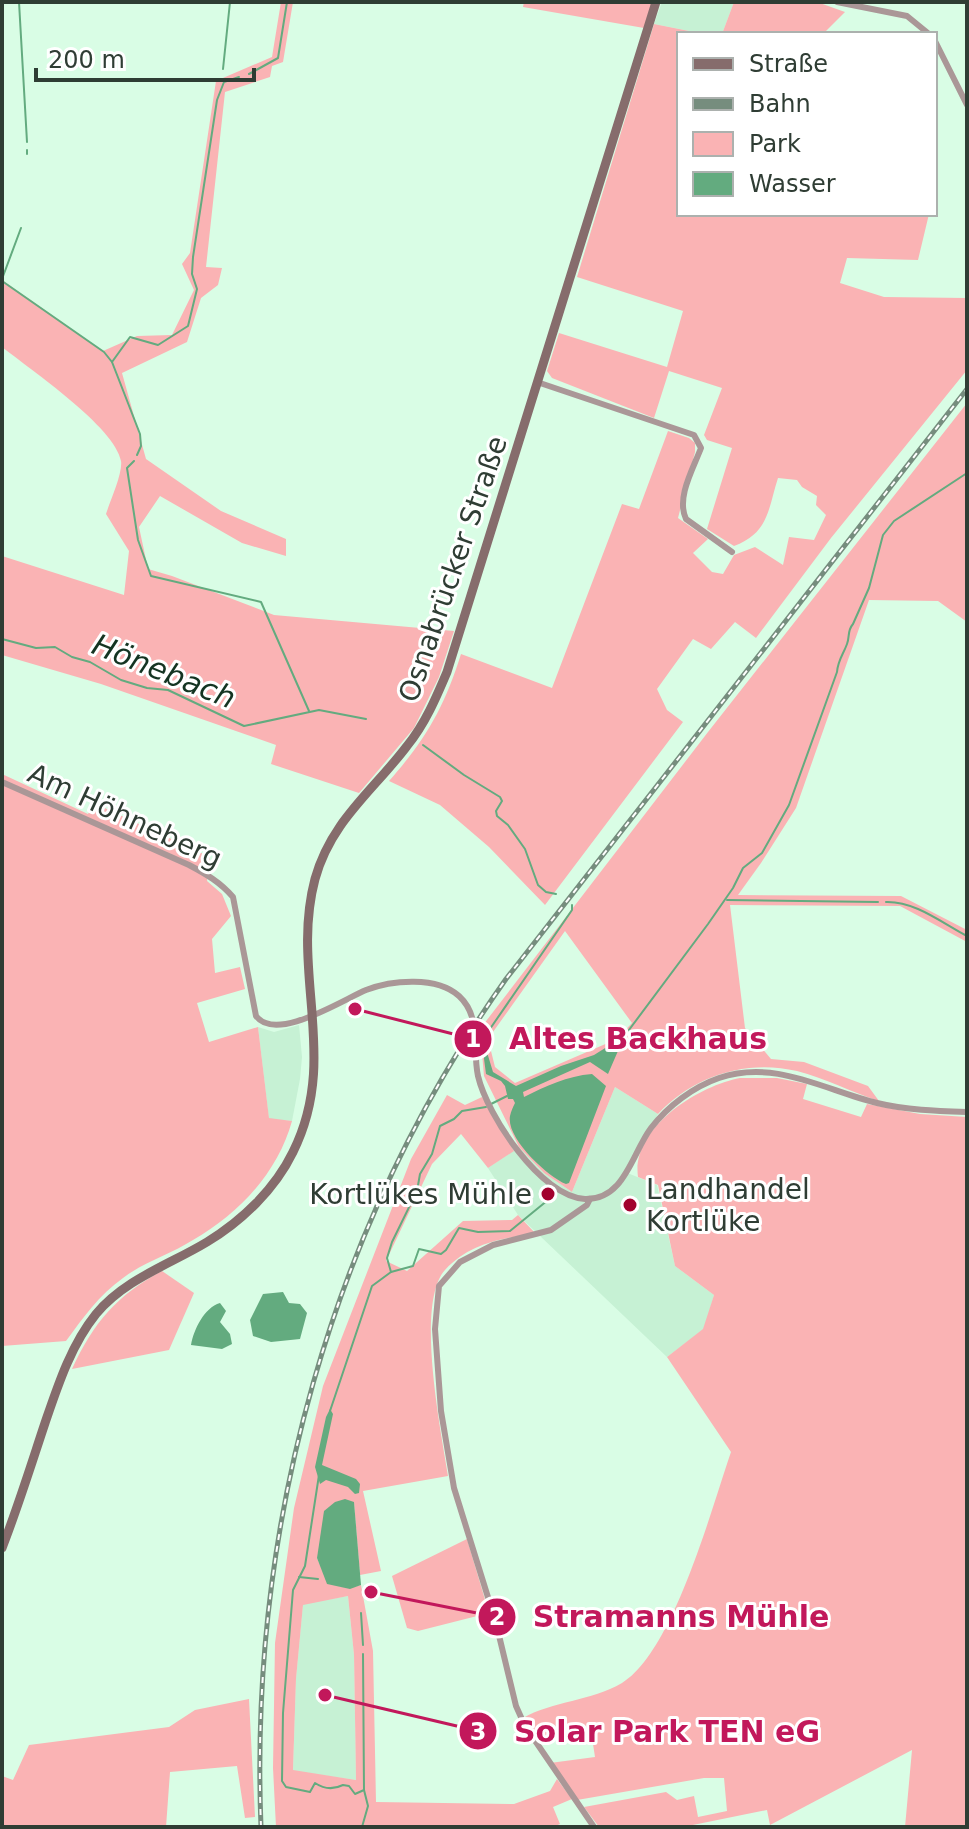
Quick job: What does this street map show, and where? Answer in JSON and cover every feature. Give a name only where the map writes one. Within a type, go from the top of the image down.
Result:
[{"type":"main road","name":"Osnabrücker Straße","points":[[2,1548],[62,1374],[79,1339],[97,1313],[117,1293],[143,1275],[209,1241],[249,1210],[271,1186],[293,1152],[308,1112],[316,1064],[307,948],[310,901],[316,875],[338,827],[352,807],[408,746],[437,697],[656,2]]},
{"type":"street","points":[[837,2],[907,16],[927,32]]},
{"type":"street","points":[[937,45],[967,105]]},
{"type":"street","points":[[537,382],[694,435],[701,448],[685,492],[682,512],[686,519],[732,552]]},
{"type":"street","name":"Am Höhneberg","points":[[2,782],[213,878],[233,897],[256,1016],[261,1022],[274,1027],[313,1016],[381,986],[426,983],[446,987],[466,1004],[472,1015],[479,1079],[495,1114],[524,1158],[540,1175],[572,1196],[590,1199]]},
{"type":"street","points":[[594,1827],[525,1726],[516,1706],[496,1623],[454,1488],[441,1411],[435,1329],[439,1286],[460,1262],[493,1245],[551,1230],[587,1205],[590,1199],[611,1191],[622,1180],[641,1142],[672,1106],[702,1085],[721,1077],[755,1071],[788,1074],[879,1103],[923,1111],[967,1112]]},
{"type":"shaded area","points":[[662,2],[734,2],[723,32],[694,32],[654,24]]},
{"type":"shaded area","points":[[299,1025],[302,1057],[292,1121],[269,1119],[258,1027],[274,1032]]},
{"type":"shaded area","points":[[615,1087],[658,1114],[625,1172],[657,1185],[675,1266],[714,1295],[704,1329],[667,1357],[518,1215],[488,1168],[519,1147],[544,1173],[572,1192]]},
{"type":"shaded area","points":[[348,1596],[354,1655],[356,1780],[293,1771],[296,1679],[303,1604]]},
{"type":"green space","points":[[281,2],[293,2],[283,62],[272,66],[270,77],[225,92],[206,267],[222,268],[218,285],[201,298],[187,342],[122,373],[146,459],[221,511],[286,539],[286,556],[242,543],[160,496],[139,527],[148,569],[274,615],[454,631],[439,677],[414,728],[359,793],[271,764],[276,745],[101,684],[2,655],[2,556],[124,595],[129,551],[106,514],[121,466],[115,447],[104,432],[70,400],[2,347],[2,280],[103,351],[137,336],[172,335],[194,290],[182,264],[190,253],[216,81],[272,57]]},
{"type":"green space","points":[[524,2],[652,2],[644,28],[523,7]]},
{"type":"green space","points":[[734,2],[817,2],[845,12],[825,32],[723,32]]},
{"type":"green space","points":[[654,24],[694,32],[677,32],[677,216],[929,216],[918,260],[847,258],[840,283],[884,297],[967,298],[967,370],[831,538],[756,638],[735,622],[711,649],[693,639],[657,689],[667,710],[683,722],[545,905],[489,847],[440,805],[389,781],[432,722],[448,691],[461,654],[552,688],[622,504],[639,509],[668,431],[695,443],[678,518],[708,539],[693,553],[712,572],[723,574],[734,555],[755,547],[783,565],[789,537],[814,540],[826,515],[816,505],[817,496],[797,480],[778,478],[761,527],[746,541],[734,546],[707,529],[732,448],[707,440],[704,435],[722,388],[669,371],[654,418],[552,378],[547,371],[559,333],[667,367],[683,311],[577,277]]},
{"type":"green space","points":[[967,403],[967,622],[938,601],[869,600],[796,808],[738,895],[901,896],[967,930],[967,942],[900,906],[730,905],[745,1028],[771,1059],[804,1062],[868,1086],[879,1101],[807,1074],[778,1068],[740,1069],[722,1074],[687,1090],[658,1114],[615,1087],[572,1192],[544,1173],[519,1147],[484,1076],[480,1029],[708,732]],"holes":[[[565,931],[632,1023],[617,1039],[515,1083],[495,1067],[488,1039]]]},
{"type":"green space","points":[[2,774],[88,814],[94,803],[210,857],[207,881],[222,894],[231,916],[212,939],[215,973],[240,967],[245,989],[197,1003],[209,1042],[258,1027],[269,1118],[292,1121],[286,1140],[267,1174],[226,1218],[176,1250],[131,1272],[114,1285],[66,1341],[2,1346]]},
{"type":"green space","points":[[740,1078],[777,1078],[807,1084],[803,1099],[861,1117],[867,1104],[920,1114],[967,1117],[967,1827],[905,1827],[912,1750],[770,1825],[767,1810],[683,1827],[599,1827],[584,1807],[666,1792],[677,1800],[694,1796],[698,1817],[727,1811],[724,1778],[704,1778],[577,1800],[550,1763],[595,1757],[591,1731],[541,1741],[533,1737],[523,1718],[610,1689],[641,1667],[674,1612],[701,1542],[731,1452],[667,1357],[703,1329],[714,1295],[675,1266],[658,1185],[638,1177],[639,1159],[645,1142],[671,1112],[705,1090]]},
{"type":"green space","points":[[447,1095],[465,1105],[482,1097],[514,1151],[488,1168],[461,1134],[432,1164],[386,1261],[407,1271],[463,1221],[512,1220],[518,1215],[535,1233],[475,1248],[445,1270],[436,1287],[431,1338],[436,1400],[448,1476],[363,1491],[381,1571],[360,1575],[354,1503],[317,1558],[333,1583],[345,1587],[361,1585],[373,1651],[376,1802],[514,1804],[550,1791],[557,1779],[572,1799],[553,1807],[560,1824],[553,1827],[276,1827],[273,1768],[275,1643],[294,1508],[323,1386],[411,1159]],"holes":[[[348,1596],[354,1655],[356,1780],[293,1770],[296,1679],[303,1605]]]},
{"type":"green space","points":[[162,1271],[194,1293],[169,1350],[72,1369],[98,1324],[119,1300]]},
{"type":"green space","points":[[467,1539],[489,1613],[418,1631],[407,1628],[392,1576]]},
{"type":"green space","points":[[249,1699],[255,1817],[245,1818],[237,1766],[170,1772],[166,1827],[2,1827],[2,1776],[13,1780],[29,1745],[169,1727],[195,1710]]},
{"type":"water","points":[[618,1040],[621,1044],[608,1074],[590,1062],[523,1092],[524,1097],[565,1079],[592,1074],[606,1086],[566,1184],[539,1165],[514,1135],[510,1116],[515,1103],[513,1099],[508,1099],[501,1081],[486,1074],[483,1051],[486,1049],[493,1072],[516,1086],[594,1055]]},
{"type":"water","points":[[283,1292],[289,1303],[300,1304],[307,1313],[300,1339],[271,1342],[253,1336],[250,1320],[263,1294]]},
{"type":"water","points":[[220,1303],[226,1311],[220,1322],[230,1334],[232,1344],[222,1349],[191,1345],[201,1320],[209,1309]]},
{"type":"water","points":[[330,1409],[333,1414],[322,1465],[356,1479],[360,1484],[359,1493],[326,1480],[320,1484],[315,1467]]},
{"type":"water","points":[[345,1499],[354,1502],[361,1585],[350,1589],[327,1584],[317,1558],[324,1511]]},
{"type":"waterway","points":[[19,2],[27,142]]},
{"type":"waterway","points":[[223,69],[230,2]]},
{"type":"waterway","points":[[249,74],[278,58],[287,2]]},
{"type":"waterway","points":[[137,455],[141,446],[140,434],[112,362],[130,337],[158,345],[188,326],[197,289],[192,274],[193,257],[217,100],[224,82],[239,77]]},
{"type":"waterway","points":[[2,279],[21,228]]},
{"type":"waterway","points":[[2,281],[104,352],[112,362]]},
{"type":"waterway","points":[[134,461],[127,468],[138,540],[151,576],[261,602],[309,711]]},
{"type":"waterway","points":[[620,1042],[708,924],[743,868],[762,853],[789,805],[850,629],[869,588],[883,535],[894,521],[967,473]]},
{"type":"waterway","name":"Hönebach","points":[[2,639],[36,648],[55,647],[121,680],[147,688],[168,690],[244,726],[319,710],[366,719]]},
{"type":"waterway","name":"Hönebach","points":[[423,745],[500,797],[502,801],[496,811],[497,816],[508,825],[525,849],[538,885],[546,892],[556,894]]},
{"type":"waterway","points":[[727,900],[878,902]]},
{"type":"waterway","points":[[886,902],[918,909],[967,936]]},
{"type":"waterway","name":"Hönebach","points":[[484,1050],[483,1039],[572,910],[572,905]]},
{"type":"waterway","points":[[491,1104],[507,1096]]},
{"type":"waterway","points":[[330,1411],[372,1286],[391,1272],[387,1258],[392,1242],[417,1191],[420,1174],[432,1154],[440,1126],[462,1111],[486,1107]]},
{"type":"waterway","points":[[391,1272],[413,1266],[419,1249],[441,1254],[459,1228],[478,1232],[510,1231],[548,1200]]},
{"type":"waterway","points":[[319,1475],[305,1566],[293,1590],[283,1713],[282,1781],[286,1787],[310,1792],[315,1783],[329,1788],[349,1786],[355,1794],[364,1790]]},
{"type":"waterway","points":[[299,1577],[318,1579]]},
{"type":"waterway","points":[[361,1613],[363,1645]]},
{"type":"waterway","points":[[362,1827],[368,1806],[364,1790],[363,1654]]},
{"type":"railway","points":[[261,1827],[261,1714],[270,1602],[287,1491],[313,1382],[348,1276],[392,1173],[445,1074],[506,979],[967,389]]},
{"type":"place","name":"Altes Backhaus","points":[[355,1009]]},
{"type":"place","name":"Kortlükes Mühle","points":[[548,1194]]},
{"type":"place","name":"Landhandel Kortlüke","points":[[630,1205]]},
{"type":"place","name":"Stramanns Mühle","points":[[371,1592]]},
{"type":"place","name":"Solar Park TEN eG","points":[[325,1695]]}]
